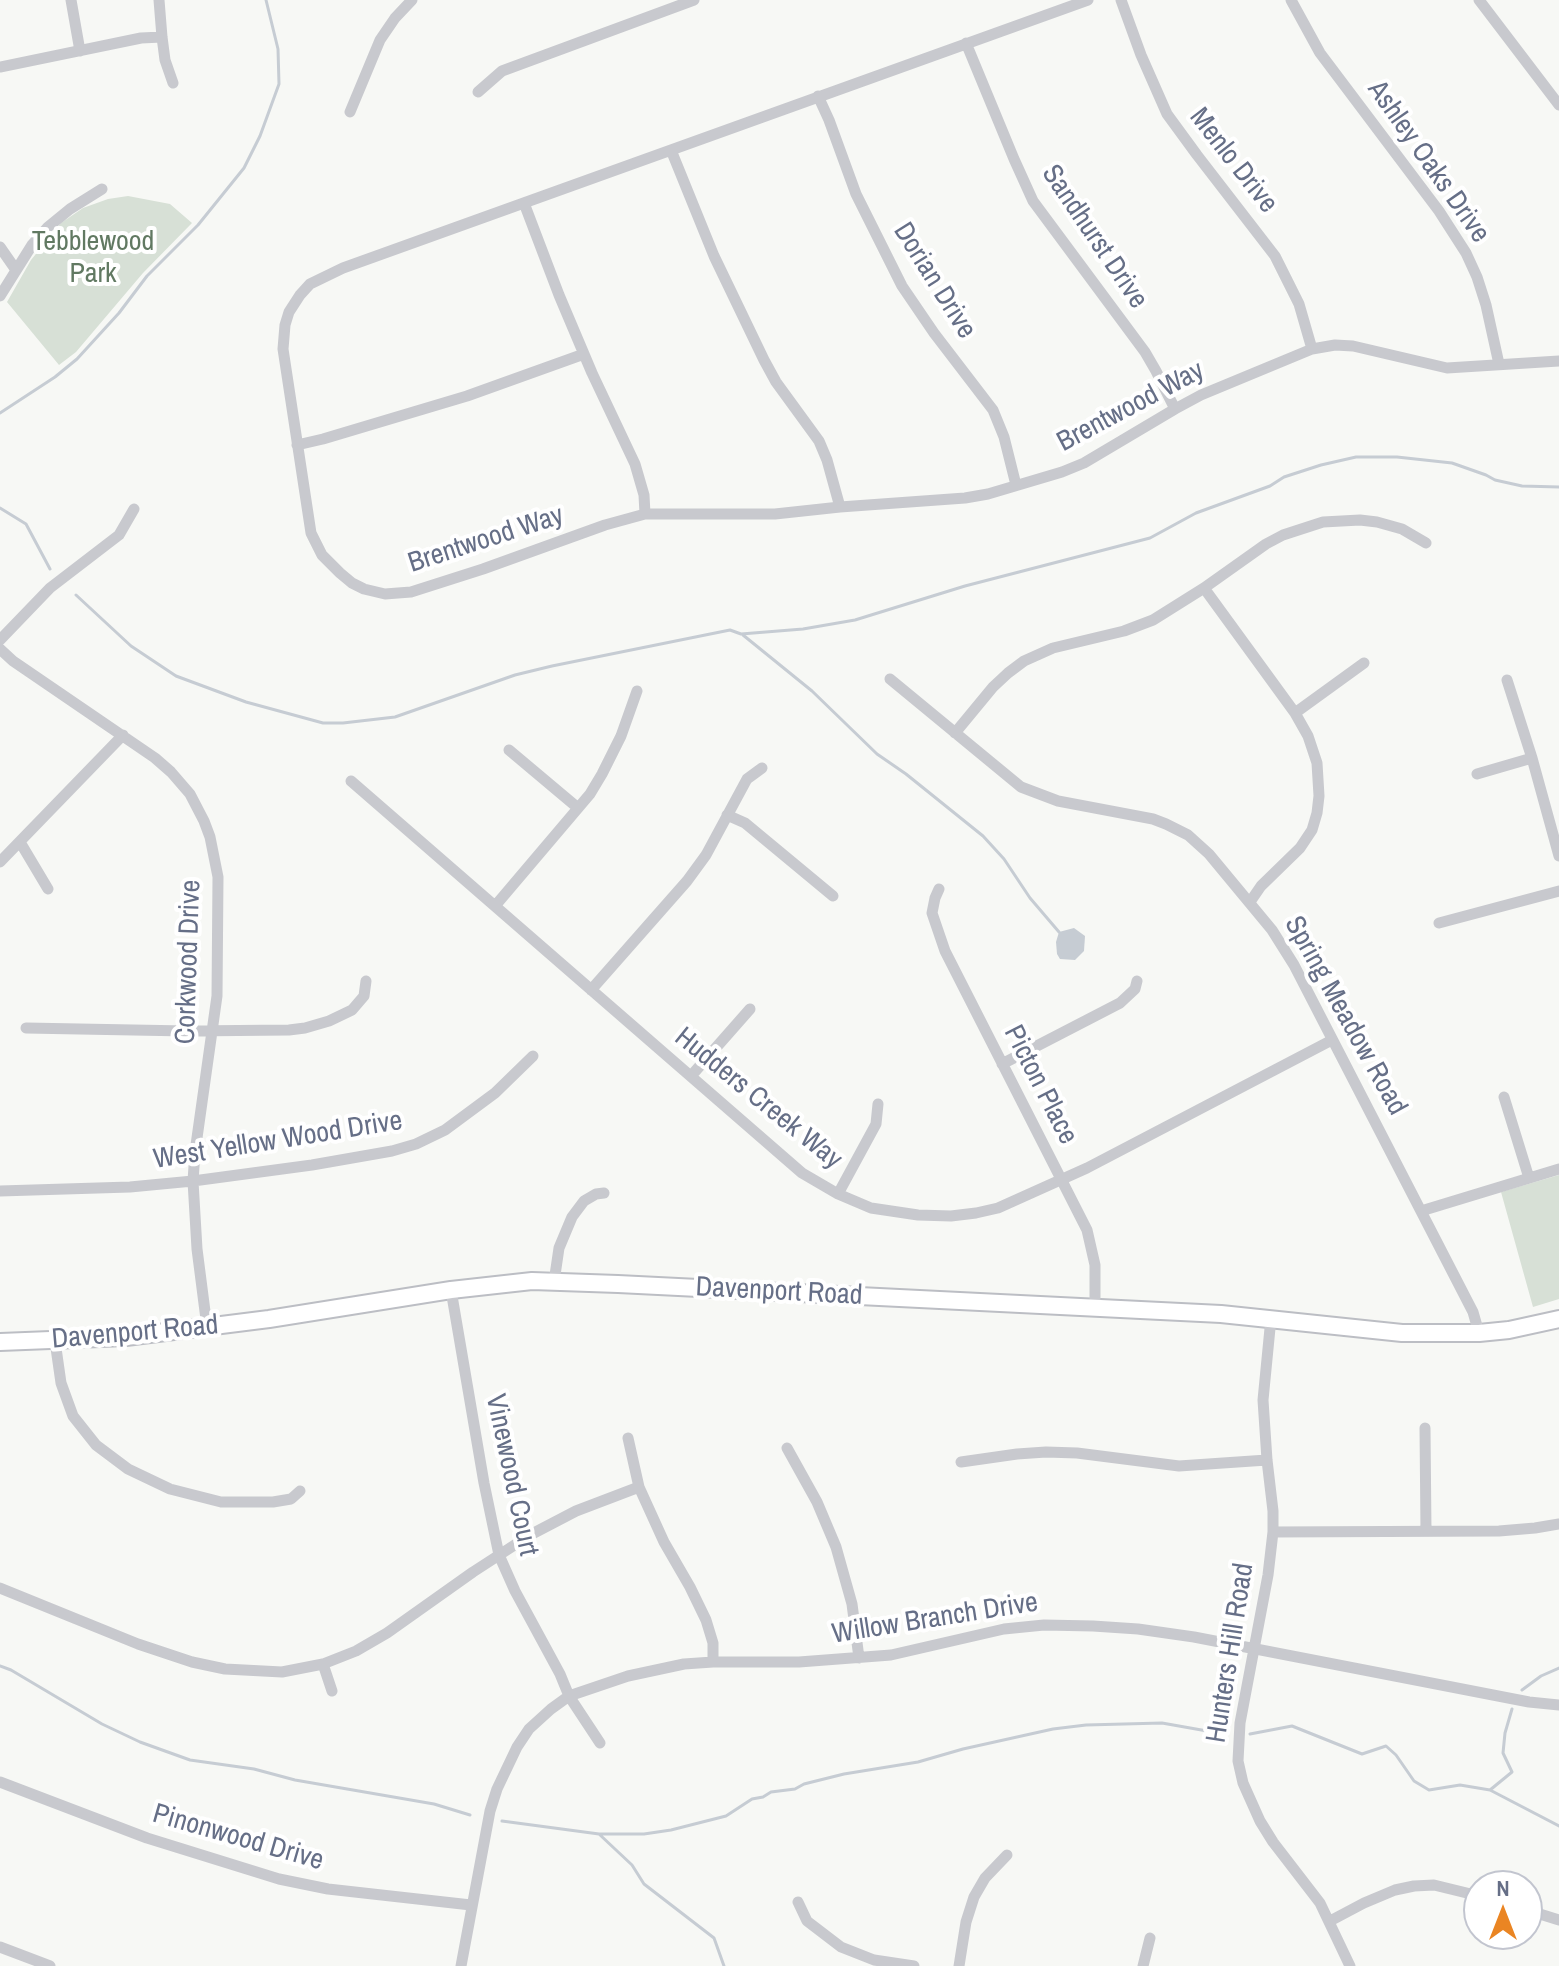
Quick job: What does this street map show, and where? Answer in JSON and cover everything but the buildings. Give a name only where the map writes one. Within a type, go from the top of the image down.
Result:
[{"type":"street","points":[[71,0],[80,51]]},
{"type":"street","points":[[159,0],[165,60],[173,83]]},
{"type":"street","points":[[350,112],[380,40],[412,0]]},
{"type":"street","points":[[478,92],[502,71],[669,4],[694,0]]},
{"type":"street","name":"Brentwood Way","points":[[1088,0],[343,268],[310,284],[289,312],[283,339],[286,378],[311,533],[326,560],[352,583],[377,593],[394,594],[420,590],[645,514],[775,514],[988,494],[1084,463],[1201,395],[1312,349],[1335,345],[1353,346],[1447,368],[1559,361]]},
{"type":"street","name":"Menlo Drive","points":[[1121,0],[1167,114],[1275,256],[1299,304],[1312,349]]},
{"type":"street","name":"Ashley Oaks Drive","points":[[1291,0],[1320,53],[1439,211],[1466,253],[1486,305],[1499,364]]},
{"type":"street","points":[[1479,0],[1559,105]]},
{"type":"street","points":[[0,67],[141,38],[162,37]]},
{"type":"street","name":"Sandhurst Drive","points":[[966,43],[1033,201],[1145,352],[1175,409]]},
{"type":"street","name":"Dorian Drive","points":[[818,96],[856,194],[902,286],[993,410],[1004,437],[1016,485]]},
{"type":"street","points":[[671,150],[714,256],[764,360],[776,382],[819,441],[840,507]]},
{"type":"street","points":[[0,296],[32,245],[48,227],[102,189]]},
{"type":"street","points":[[524,203],[584,354],[635,464],[644,495],[645,514]]},
{"type":"street","points":[[0,247],[16,270]]},
{"type":"street","points":[[297,445],[467,396],[584,354]]},
{"type":"street","points":[[0,640],[50,588],[119,535],[134,509]]},
{"type":"street","points":[[955,733],[993,687],[1024,661],[1053,648],[1144,624],[1164,614],[1275,539],[1304,527],[1342,520],[1377,522],[1402,529],[1426,543]]},
{"type":"street","points":[[1204,588],[1295,713],[1308,736],[1317,763],[1319,796],[1312,830],[1300,848],[1261,886],[1250,902]]},
{"type":"street","name":"Corkwood Drive","points":[[0,649],[155,758],[182,784],[196,805],[210,837],[218,900],[217,996],[193,1181],[197,1249],[207,1327]]},
{"type":"street","points":[[1295,713],[1364,663]]},
{"type":"street","name":"Spring Meadow Road","points":[[890,679],[1011,781],[1031,792],[1058,801],[1153,819],[1181,830],[1209,854],[1272,930],[1294,965],[1473,1312],[1479,1333]]},
{"type":"street","points":[[1507,680],[1559,856]]},
{"type":"street","points":[[495,906],[590,794],[621,736],[637,691]]},
{"type":"street","points":[[0,862],[123,735]]},
{"type":"street","points":[[509,750],[578,808]]},
{"type":"street","points":[[1477,774],[1532,758]]},
{"type":"street","points":[[591,990],[687,881],[706,855],[747,779],[762,768]]},
{"type":"street","name":"Hudders Creek Way","points":[[351,781],[802,1173],[838,1194],[881,1210],[951,1216],[998,1208],[1063,1180],[1332,1040]]},
{"type":"street","points":[[727,815],[745,823],[833,896]]},
{"type":"street","points":[[20,842],[48,889]]},
{"type":"street","name":"Picton Place","points":[[939,889],[932,908],[935,926],[956,975],[1082,1218],[1091,1243],[1095,1308]]},
{"type":"street","points":[[1439,923],[1559,891]]},
{"type":"street","points":[[26,1028],[289,1030],[319,1025],[352,1010],[364,996],[366,981]]},
{"type":"street","points":[[1002,1064],[1120,1003],[1135,989],[1137,981]]},
{"type":"street","points":[[691,1076],[750,1009]]},
{"type":"street","name":"West Yellow Wood Drive","points":[[0,1191],[130,1187],[193,1181],[392,1151],[445,1130],[474,1111],[533,1056]]},
{"type":"street","points":[[1504,1097],[1529,1178]]},
{"type":"street","points":[[838,1194],[876,1124],[878,1104]]},
{"type":"street","points":[[1421,1211],[1559,1169]]},
{"type":"street","points":[[554,1282],[559,1248],[572,1217],[584,1201],[604,1193]]},
{"type":"street","name":"Davenport Road","points":[[0,1342],[126,1337],[269,1319],[451,1290],[554,1282],[1221,1314],[1402,1333],[1479,1333],[1559,1319]]},
{"type":"street","name":"Vinewood Court","points":[[451,1290],[499,1555],[569,1696],[600,1743]]},
{"type":"street","name":"Hunters Hill Road","points":[[1271,1318],[1263,1400],[1273,1532],[1238,1749],[1243,1783],[1260,1821],[1320,1903],[1350,1966]]},
{"type":"street","points":[[55,1341],[61,1383],[73,1416],[96,1445],[128,1469],[170,1489],[221,1502],[273,1502],[291,1499],[300,1491]]},
{"type":"street","points":[[1425,1428],[1426,1531]]},
{"type":"street","points":[[628,1438],[639,1487],[664,1542],[706,1620],[713,1643],[713,1662]]},
{"type":"street","points":[[787,1448],[817,1502],[836,1547],[853,1613],[859,1658]]},
{"type":"street","points":[[961,1462],[1046,1452],[1179,1466],[1267,1460]]},
{"type":"street","points":[[0,1588],[138,1644],[192,1662],[225,1669],[282,1672],[323,1664],[356,1651],[530,1535],[576,1511],[639,1487]]},
{"type":"street","points":[[1273,1532],[1499,1531],[1559,1524]]},
{"type":"street","name":"Willow Branch Drive","points":[[461,1966],[490,1811],[509,1762],[529,1729],[551,1709],[569,1696],[628,1676],[684,1664],[799,1662],[910,1652],[1004,1629],[1044,1625],[1138,1629],[1559,1705]]},
{"type":"street","points":[[323,1664],[332,1691]]},
{"type":"street","name":"Pinonwood Drive","points":[[0,1782],[147,1838],[279,1879],[328,1889],[471,1905]]},
{"type":"street","points":[[959,1966],[966,1922],[974,1897],[985,1878],[1007,1855]]},
{"type":"street","points":[[1330,1921],[1404,1887],[1434,1885],[1463,1892]]},
{"type":"street","points":[[798,1902],[807,1921],[841,1947],[874,1960],[914,1966]]},
{"type":"street","points":[[1143,1966],[1150,1938]]},
{"type":"street","points":[[0,1947],[50,1966]]},
{"type":"green space","name":"Tebblewood Park","points":[[128,196],[170,204],[192,223],[143,273],[76,352],[59,365],[7,302],[31,260],[61,223],[83,208]]},
{"type":"green space","points":[[1559,1175],[1559,1299],[1533,1307],[1501,1192]]},
{"type":"shaded area","points":[[1074,928],[1085,936],[1084,951],[1075,960],[1060,959],[1056,942],[1059,932]]},
{"type":"waterway","points":[[0,413],[77,359],[119,313],[147,276],[198,225],[244,168],[260,136],[279,84],[278,49],[266,0]]},
{"type":"waterway","points":[[76,595],[131,646],[176,676],[246,702],[323,723],[343,723],[395,717],[515,675],[552,666],[730,630],[741,634],[803,629],[855,620],[965,586],[1150,538],[1196,513],[1270,486],[1284,477],[1356,457],[1397,457],[1452,463],[1495,480],[1522,486],[1559,487]]},
{"type":"waterway","points":[[0,508],[26,524],[50,569]]},
{"type":"waterway","points":[[743,635],[812,691],[877,754],[983,836],[1059,932]]},
{"type":"waterway","points":[[0,1666],[102,1724],[190,1760],[254,1769],[295,1780],[434,1804],[470,1815]]},
{"type":"waterway","points":[[1522,1690],[1559,1668]]},
{"type":"waterway","points":[[1490,1790],[1512,1772],[1503,1753],[1512,1709]]},
{"type":"waterway","points":[[502,1821],[599,1834],[644,1834],[726,1816],[752,1799],[771,1792],[795,1789],[844,1774],[918,1762],[1053,1729],[1162,1723],[1224,1734]]},
{"type":"waterway","points":[[1250,1734],[1292,1726],[1362,1754],[1386,1746],[1414,1781],[1429,1790],[1460,1785],[1490,1790],[1559,1826]]},
{"type":"waterway","points":[[599,1834],[632,1865],[644,1884],[714,1938],[724,1966]]}]
